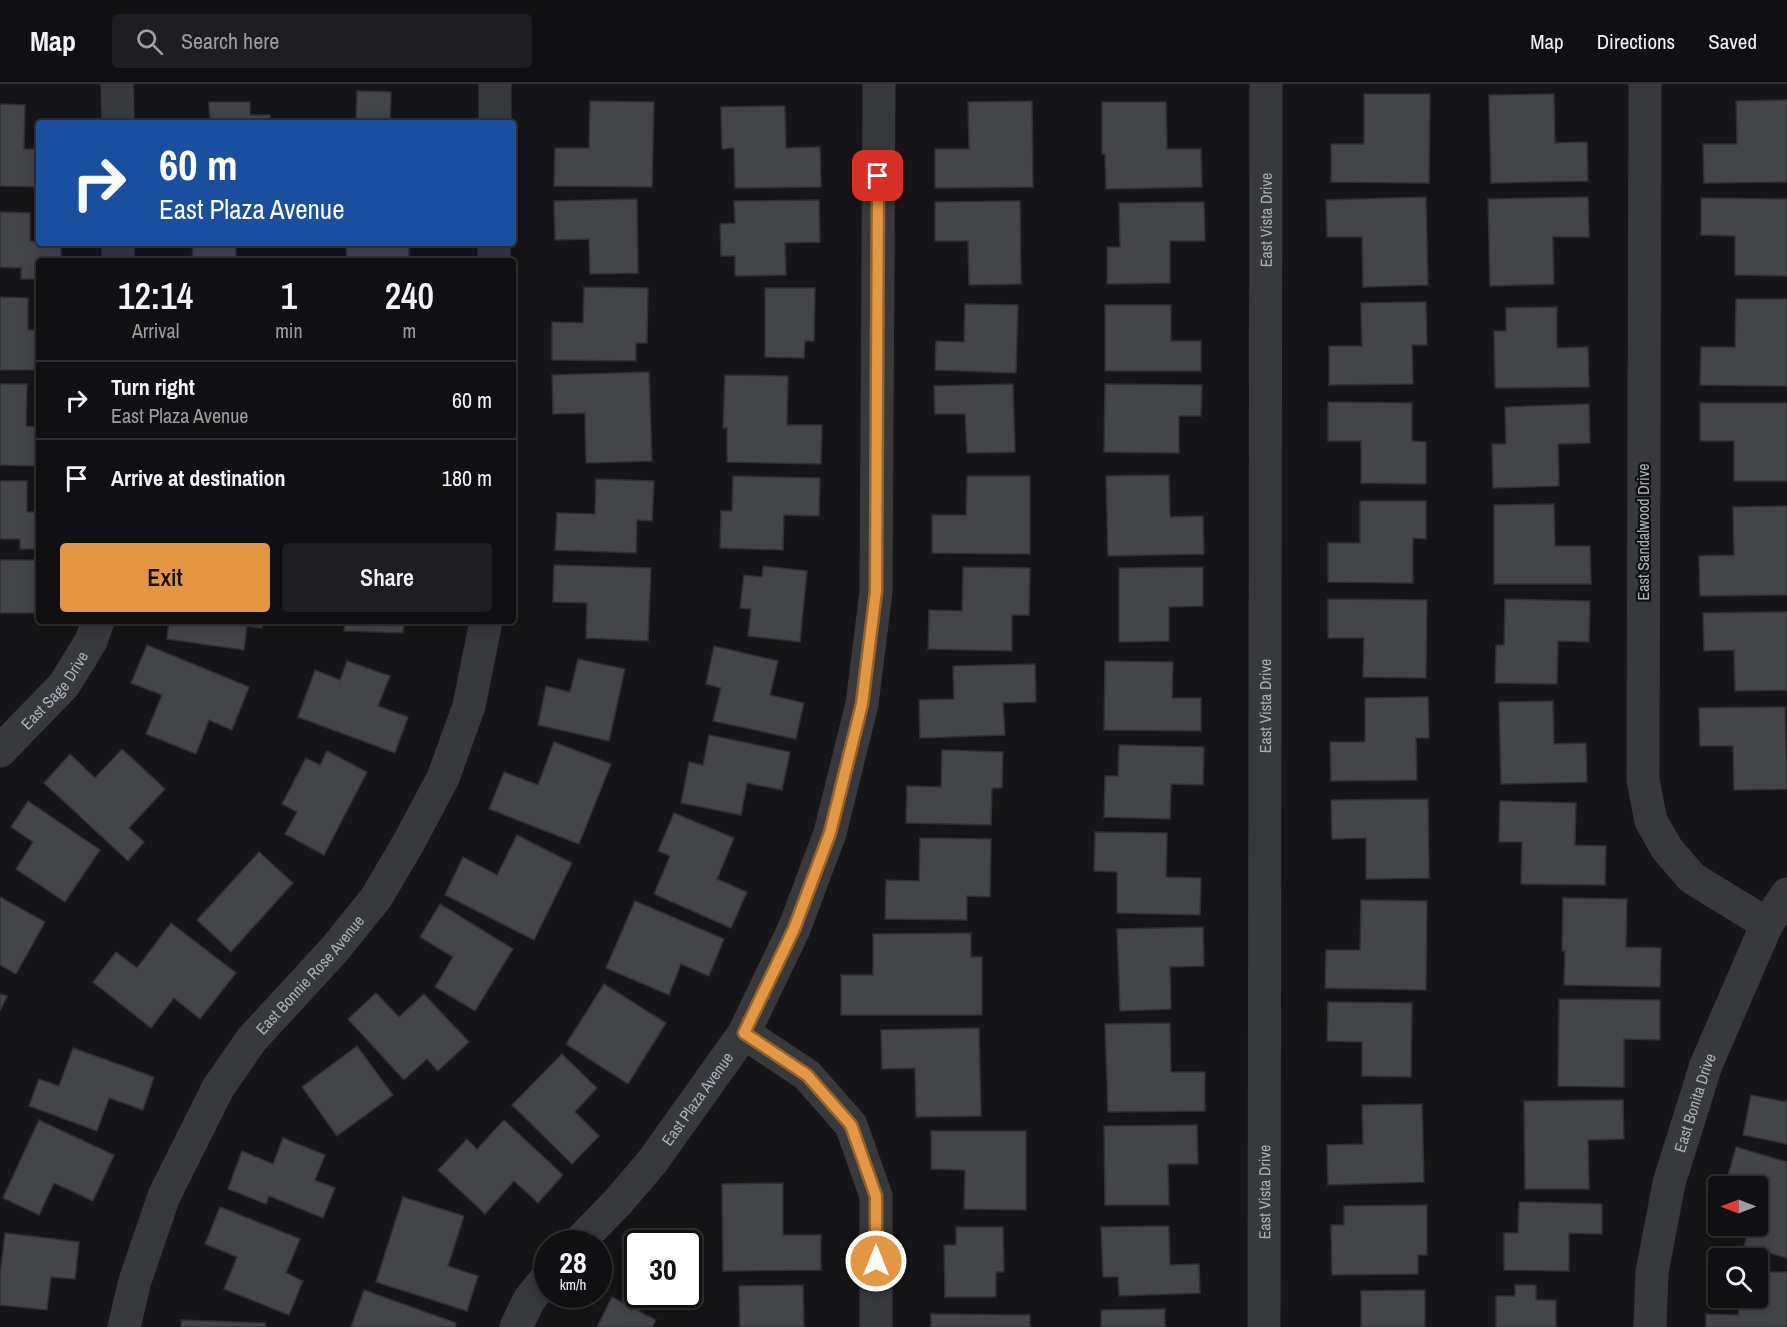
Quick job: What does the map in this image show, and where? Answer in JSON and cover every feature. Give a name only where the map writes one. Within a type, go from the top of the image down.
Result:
[{"type":"street","points":[[117,84],[118,120]]},
{"type":"street","points":[[495,84],[495,120]]},
{"type":"street","name":"East Plaza Avenue","points":[[591,1230],[652,1162],[744,1033],[794,929],[830,833],[862,704],[876,591],[879,84]]},
{"type":"street","name":"East Vista Drive","points":[[1264,1327],[1266,84]]},
{"type":"street","name":"East Sandalwood Drive","points":[[1645,84],[1643,780],[1651,821],[1667,849],[1692,878],[1767,924]]},
{"type":"street","name":"East Sage Drive","points":[[0,751],[64,685],[91,641],[97,624]]},
{"type":"street","name":"East Bonnie Rose Avenue","points":[[124,1327],[135,1281],[164,1196],[218,1088],[252,1039],[334,950],[376,898],[443,778],[469,706],[486,624]]},
{"type":"street","name":"East Bonita Drive","points":[[1650,1327],[1652,1272],[1669,1183],[1706,1065],[1767,924],[1787,894]]},
{"type":"street","points":[[744,1033],[807,1075],[851,1125],[876,1196],[876,1327]]},
{"type":"street","points":[[516,1327],[534,1294]]},
{"type":"building","points":[[357,91],[391,92],[390,120],[356,120]]},
{"type":"building","points":[[1364,94],[1430,94],[1429,183],[1331,182],[1331,144],[1364,144]]},
{"type":"building","points":[[1554,94],[1555,143],[1587,142],[1588,181],[1491,183],[1489,95]]},
{"type":"building","points":[[1787,100],[1787,182],[1704,183],[1703,144],[1737,144],[1736,101]]},
{"type":"building","points":[[590,101],[654,102],[652,187],[554,186],[555,148],[589,148]]},
{"type":"building","points":[[1032,101],[1033,187],[935,188],[935,149],[969,149],[968,102]]},
{"type":"building","points":[[209,102],[250,102],[250,115],[270,115],[270,120],[210,120]]},
{"type":"building","points":[[1102,102],[1166,102],[1167,149],[1201,149],[1202,187],[1106,189],[1105,154],[1102,154]]},
{"type":"building","points":[[0,104],[25,105],[24,149],[36,149],[36,187],[0,186]]},
{"type":"building","points":[[785,106],[786,148],[820,147],[821,187],[735,188],[734,148],[722,149],[721,107]]},
{"type":"building","points":[[1426,197],[1428,285],[1363,287],[1362,237],[1327,237],[1326,200]]},
{"type":"building","points":[[1588,197],[1589,237],[1553,237],[1554,284],[1490,286],[1488,199]]},
{"type":"building","points":[[1701,198],[1787,199],[1787,276],[1735,275],[1735,236],[1701,235]]},
{"type":"building","points":[[637,199],[638,273],[590,274],[589,239],[555,240],[554,201]]},
{"type":"building","points":[[819,200],[820,242],[785,243],[786,275],[735,276],[735,256],[721,256],[720,224],[735,223],[734,201]]},
{"type":"building","points":[[1020,201],[1021,284],[969,285],[968,241],[935,241],[935,202]]},
{"type":"building","points":[[1204,202],[1205,241],[1170,241],[1170,283],[1107,284],[1107,247],[1120,247],[1119,203]]},
{"type":"building","points":[[0,212],[30,213],[30,241],[36,241],[36,246],[61,246],[61,258],[36,258],[36,279],[21,279],[21,268],[0,267]]},
{"type":"building","points":[[193,246],[236,246],[236,258],[192,258]]},
{"type":"building","points":[[346,246],[409,246],[409,258],[347,258]]},
{"type":"building","points":[[584,287],[648,288],[647,343],[636,343],[636,361],[552,360],[552,322],[583,323]]},
{"type":"building","points":[[765,288],[815,288],[814,341],[805,341],[804,358],[765,357]]},
{"type":"building","points":[[0,297],[28,298],[28,330],[36,330],[36,370],[0,370]]},
{"type":"building","points":[[1736,299],[1787,299],[1787,386],[1700,385],[1701,347],[1735,347]]},
{"type":"building","points":[[1426,302],[1427,345],[1412,345],[1413,384],[1329,385],[1329,346],[1362,346],[1361,303]]},
{"type":"building","points":[[965,304],[1018,305],[1016,373],[935,370],[936,341],[964,342]]},
{"type":"building","points":[[1105,305],[1171,305],[1171,341],[1201,341],[1201,371],[1105,371]]},
{"type":"building","points":[[1557,307],[1557,348],[1588,347],[1589,387],[1495,388],[1494,331],[1506,331],[1506,308]]},
{"type":"building","points":[[649,372],[652,461],[586,463],[585,413],[553,414],[552,375]]},
{"type":"building","points":[[725,375],[788,376],[787,425],[822,425],[821,464],[727,462],[727,428],[723,428]]},
{"type":"building","points":[[0,384],[27,384],[26,426],[36,427],[36,466],[0,465]]},
{"type":"building","points":[[1013,384],[1015,452],[967,453],[965,414],[935,414],[934,386]]},
{"type":"building","points":[[1105,384],[1202,385],[1201,416],[1179,416],[1179,453],[1104,452]]},
{"type":"building","points":[[1328,402],[1412,403],[1412,441],[1426,442],[1426,484],[1361,483],[1361,441],[1328,441]]},
{"type":"building","points":[[1700,403],[1787,403],[1787,481],[1734,481],[1734,441],[1700,441]]},
{"type":"building","points":[[1589,404],[1590,443],[1558,444],[1559,486],[1493,488],[1492,444],[1506,444],[1505,407]]},
{"type":"building","points":[[1169,475],[1170,517],[1203,516],[1204,554],[1108,556],[1106,476]]},
{"type":"building","points":[[733,476],[820,478],[819,516],[784,515],[783,550],[720,548],[721,511],[732,511]]},
{"type":"building","points":[[967,476],[1030,476],[1030,554],[932,553],[932,515],[966,515]]},
{"type":"building","points":[[596,479],[654,481],[652,521],[637,520],[636,553],[555,550],[557,513],[595,514]]},
{"type":"building","points":[[0,481],[27,481],[27,512],[36,512],[36,549],[20,549],[20,539],[0,539]]},
{"type":"building","points":[[1360,501],[1426,501],[1426,539],[1413,538],[1413,583],[1328,582],[1328,543],[1360,543]]},
{"type":"building","points":[[1554,504],[1555,546],[1590,546],[1591,584],[1494,584],[1494,505]]},
{"type":"building","points":[[1787,506],[1787,595],[1700,596],[1699,556],[1734,555],[1733,507]]},
{"type":"building","points":[[0,560],[36,560],[36,613],[0,613]]},
{"type":"building","points":[[554,565],[651,568],[648,641],[586,638],[587,603],[553,602]]},
{"type":"building","points":[[763,566],[807,571],[800,642],[748,636],[751,609],[740,608],[744,575],[762,577]]},
{"type":"building","points":[[963,567],[1030,568],[1029,615],[1012,615],[1012,651],[928,649],[929,610],[962,611]]},
{"type":"building","points":[[1203,567],[1203,606],[1169,607],[1169,641],[1119,642],[1119,568]]},
{"type":"building","points":[[1328,599],[1427,600],[1426,678],[1363,677],[1364,638],[1328,638]]},
{"type":"building","points":[[1505,599],[1590,601],[1589,642],[1558,641],[1557,684],[1495,683],[1496,645],[1504,645]]},
{"type":"building","points":[[1787,612],[1787,690],[1735,691],[1734,650],[1704,651],[1703,613]]},
{"type":"building","points":[[169,624],[263,624],[262,628],[247,626],[244,650],[167,639]]},
{"type":"building","points":[[345,624],[404,624],[403,633],[344,631]]},
{"type":"building","points":[[147,645],[249,687],[232,730],[209,720],[196,754],[146,734],[162,695],[131,683]]},
{"type":"building","points":[[714,646],[778,661],[770,695],[804,703],[796,739],[713,721],[721,688],[706,684]]},
{"type":"building","points":[[578,659],[625,669],[609,741],[538,725],[546,686],[570,692]]},
{"type":"building","points":[[347,661],[390,676],[378,706],[408,717],[395,753],[298,717],[315,670],[340,680]]},
{"type":"building","points":[[1105,661],[1173,662],[1172,698],[1201,698],[1201,731],[1104,730]]},
{"type":"building","points":[[1035,664],[1036,702],[1003,703],[1005,735],[920,738],[919,700],[954,699],[953,666]]},
{"type":"building","points":[[1428,697],[1429,738],[1416,738],[1417,780],[1331,781],[1330,742],[1365,742],[1365,698]]},
{"type":"building","points":[[1553,701],[1554,744],[1586,743],[1587,782],[1501,784],[1499,702]]},
{"type":"building","points":[[1785,707],[1787,789],[1734,790],[1733,746],[1700,746],[1699,708]]},
{"type":"building","points":[[709,735],[790,752],[782,790],[747,783],[741,815],[681,803],[689,762],[703,765]]},
{"type":"building","points":[[554,742],[611,764],[579,844],[489,809],[504,772],[538,785]]},
{"type":"building","points":[[1119,745],[1204,747],[1203,785],[1171,784],[1170,819],[1104,817],[1105,776],[1118,776]]},
{"type":"building","points":[[122,749],[165,789],[129,828],[144,842],[128,861],[44,783],[70,754],[95,778]]},
{"type":"building","points":[[942,750],[1003,752],[1002,788],[992,788],[991,825],[906,823],[907,786],[941,787]]},
{"type":"building","points":[[327,751],[367,772],[324,855],[285,834],[297,812],[282,804],[306,758],[320,765]]},
{"type":"building","points":[[1428,799],[1429,878],[1366,879],[1366,838],[1332,839],[1331,800]]},
{"type":"building","points":[[28,801],[100,850],[65,902],[16,869],[33,842],[11,827]]},
{"type":"building","points":[[1500,801],[1576,803],[1575,845],[1606,846],[1605,885],[1521,884],[1522,842],[1499,842]]},
{"type":"building","points":[[674,813],[734,838],[717,879],[747,892],[731,928],[654,894],[670,856],[658,851]]},
{"type":"building","points":[[1095,832],[1167,833],[1166,877],[1201,878],[1200,915],[1117,913],[1117,872],[1094,871]]},
{"type":"building","points":[[517,835],[572,863],[534,940],[445,895],[463,857],[497,875]]},
{"type":"building","points":[[920,838],[991,839],[990,897],[967,896],[967,920],[885,919],[886,880],[919,881]]},
{"type":"building","points":[[259,852],[293,883],[231,952],[197,920]]},
{"type":"building","points":[[0,897],[45,922],[16,974],[0,965]]},
{"type":"building","points":[[1563,898],[1627,899],[1626,947],[1661,948],[1660,987],[1564,985]]},
{"type":"building","points":[[1361,900],[1427,901],[1426,990],[1325,988],[1326,950],[1360,950]]},
{"type":"building","points":[[635,901],[724,939],[709,976],[681,964],[669,995],[606,968]]},
{"type":"building","points":[[440,904],[513,949],[475,1011],[435,987],[453,957],[420,937]]},
{"type":"building","points":[[171,923],[236,973],[200,1019],[174,998],[151,1028],[93,982],[116,952],[137,968]]},
{"type":"building","points":[[1203,927],[1204,966],[1170,967],[1171,1009],[1120,1011],[1117,929]]},
{"type":"building","points":[[971,933],[971,957],[982,957],[982,1015],[841,1015],[841,975],[873,975],[873,934]]},
{"type":"building","points":[[604,984],[666,1023],[628,1084],[566,1044]]},
{"type":"building","points":[[376,993],[399,1017],[424,994],[469,1042],[438,1071],[427,1059],[404,1080],[348,1019]]},
{"type":"building","points":[[0,994],[7,996],[0,1011]]},
{"type":"building","points":[[1559,999],[1660,1000],[1660,1040],[1624,1039],[1624,1087],[1558,1086]]},
{"type":"building","points":[[1328,1002],[1412,1003],[1411,1077],[1362,1076],[1362,1042],[1327,1041]]},
{"type":"building","points":[[1170,1023],[1171,1072],[1205,1072],[1205,1111],[1108,1112],[1105,1024]]},
{"type":"building","points":[[979,1028],[981,1116],[916,1117],[915,1068],[882,1069],[881,1030]]},
{"type":"building","points":[[357,1046],[393,1095],[337,1136],[302,1087]]},
{"type":"building","points":[[73,1048],[154,1077],[143,1110],[109,1098],[97,1131],[29,1106],[39,1079],[59,1086]]},
{"type":"building","points":[[562,1054],[597,1088],[575,1112],[599,1136],[572,1164],[512,1105]]},
{"type":"building","points":[[1751,1095],[1786,1102],[1787,1099],[1787,1144],[1743,1135]]},
{"type":"building","points":[[1623,1100],[1624,1139],[1588,1140],[1589,1189],[1525,1189],[1524,1101]]},
{"type":"building","points":[[1422,1104],[1424,1182],[1328,1185],[1327,1145],[1363,1144],[1362,1105]]},
{"type":"building","points":[[39,1120],[114,1155],[93,1201],[54,1183],[39,1215],[3,1198]]},
{"type":"building","points":[[504,1120],[563,1175],[538,1203],[514,1181],[485,1214],[438,1170],[467,1139],[477,1149]]},
{"type":"building","points":[[1197,1125],[1198,1164],[1168,1164],[1169,1205],[1105,1205],[1104,1126]]},
{"type":"building","points":[[931,1131],[1026,1131],[1026,1210],[964,1209],[965,1170],[931,1169]]},
{"type":"building","points":[[283,1138],[325,1155],[315,1180],[335,1188],[323,1218],[269,1196],[266,1204],[228,1189],[242,1151],[273,1164]]},
{"type":"building","points":[[1736,1147],[1787,1162],[1787,1258],[1768,1253],[1768,1248],[1744,1246],[1746,1236],[1768,1236],[1768,1176],[1728,1176]]},
{"type":"building","points":[[783,1183],[783,1235],[821,1235],[821,1270],[723,1271],[722,1184]]},
{"type":"building","points":[[403,1197],[464,1216],[448,1266],[478,1276],[467,1311],[376,1282]]},
{"type":"building","points":[[1519,1202],[1602,1204],[1602,1234],[1569,1233],[1569,1271],[1504,1270],[1504,1233],[1518,1233]]},
{"type":"building","points":[[1427,1205],[1427,1255],[1418,1255],[1418,1274],[1332,1275],[1331,1225],[1344,1225],[1344,1206]]},
{"type":"building","points":[[220,1207],[300,1239],[286,1273],[303,1281],[289,1315],[224,1289],[237,1257],[205,1244]]},
{"type":"building","points":[[1169,1226],[1170,1265],[1199,1264],[1200,1293],[1119,1296],[1118,1277],[1103,1277],[1101,1227]]},
{"type":"building","points":[[956,1227],[1003,1227],[1004,1272],[996,1272],[996,1297],[945,1297],[944,1245],[956,1245]]},
{"type":"building","points":[[5,1233],[79,1242],[75,1279],[51,1277],[47,1310],[0,1305],[0,1275]]},
{"type":"building","points":[[1768,1272],[1787,1272],[1787,1327],[1706,1327],[1706,1314],[1738,1315],[1738,1308],[1768,1308]]},
{"type":"building","points":[[803,1285],[804,1327],[740,1327],[739,1286]]},
{"type":"building","points":[[1515,1285],[1536,1285],[1536,1300],[1556,1300],[1556,1327],[1496,1327],[1496,1296],[1515,1296]]},
{"type":"building","points":[[364,1290],[456,1323],[455,1327],[351,1327]]},
{"type":"building","points":[[1425,1290],[1425,1327],[1361,1327],[1361,1291]]},
{"type":"building","points":[[612,1297],[624,1303],[624,1308],[633,1308],[656,1320],[652,1327],[597,1327],[606,1308],[612,1308]]},
{"type":"building","points":[[1165,1309],[1165,1327],[1101,1327],[1101,1310]]},
{"type":"building","points":[[931,1314],[1030,1315],[1030,1327],[931,1327]]},
{"type":"building","points":[[181,1320],[265,1323],[265,1327],[181,1327]]},
{"type":"route","points":[[876,1261],[876,1196],[851,1125],[807,1075],[744,1033],[794,929],[830,833],[862,704],[876,591],[878,176]]}]
